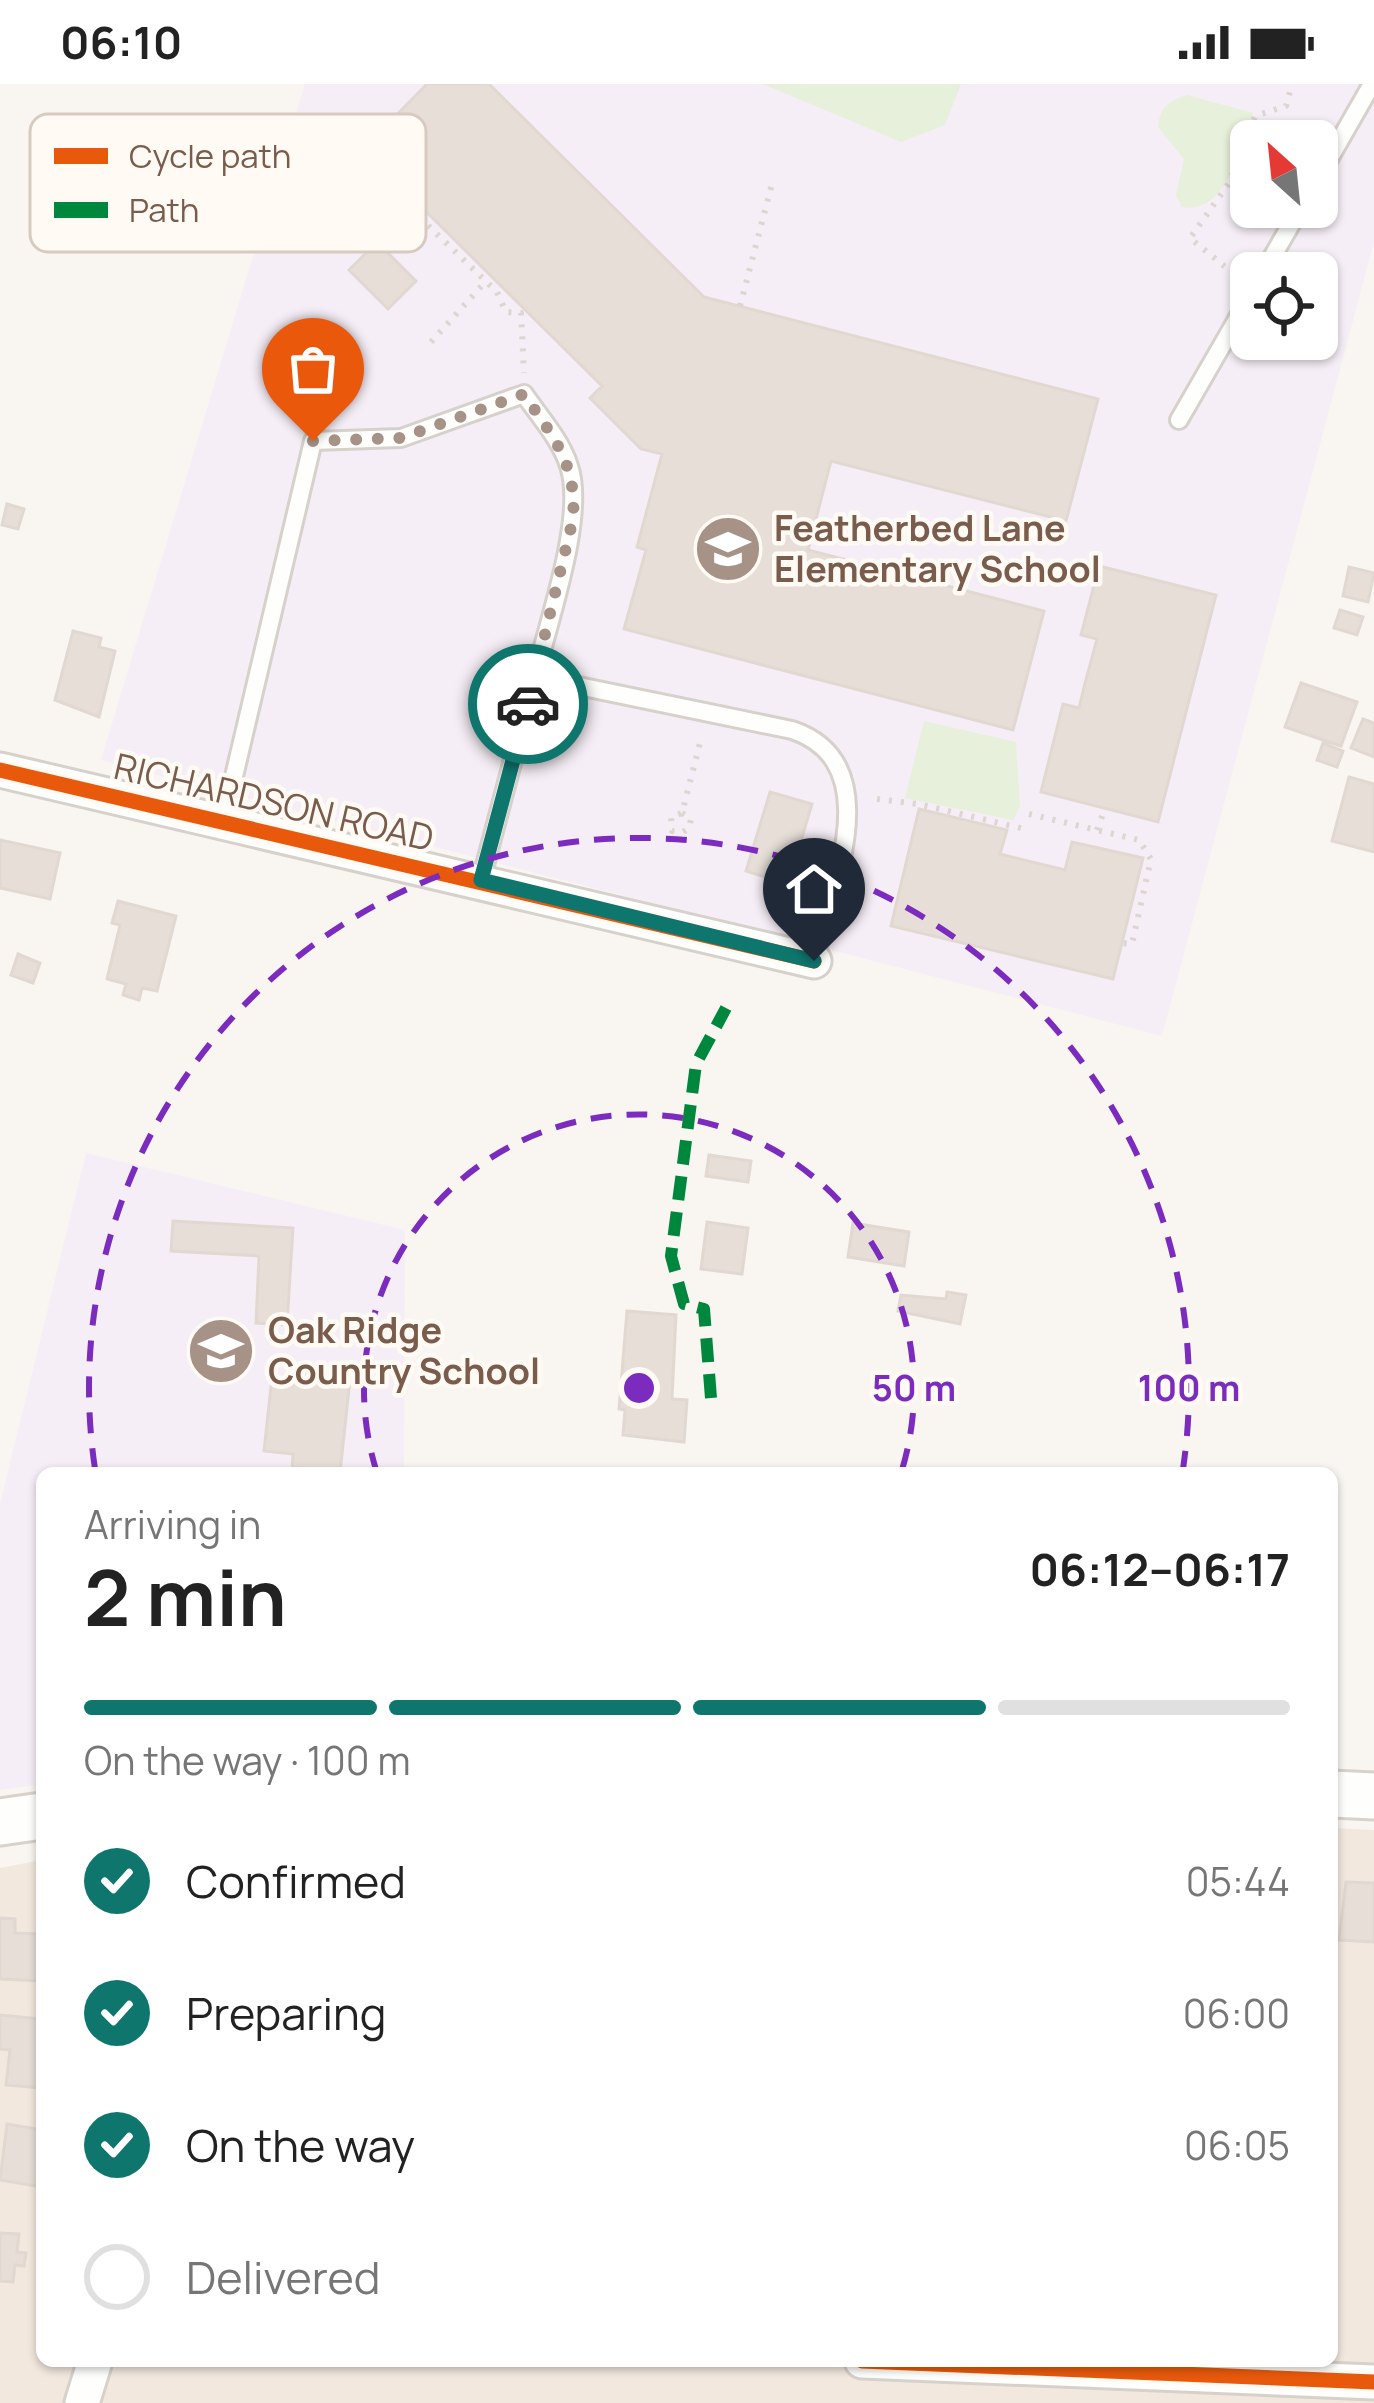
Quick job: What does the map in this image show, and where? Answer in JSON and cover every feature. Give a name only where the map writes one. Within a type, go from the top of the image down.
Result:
[{"type":"main road","points":[[1338,1794],[1374,1796]]},
{"type":"main road","points":[[0,1822],[36,1817]]},
{"type":"street","name":"RICHARDSON ROAD","points":[[0,770],[814,961]]},
{"type":"street","points":[[82,2403],[93,2367]]},
{"type":"street","points":[[1008,2367],[1374,2382]]},
{"type":"lane","points":[[1338,143],[1372,84]]},
{"type":"lane","points":[[1179,420],[1230,331]]},
{"type":"lane","points":[[223,823],[313,441],[401,438],[524,394],[568,459],[575,487],[573,519],[481,880]]},
{"type":"lane","points":[[535,676],[792,730],[827,748],[840,769],[848,825],[814,961]]},
{"type":"path","points":[[1230,271],[1190,238],[1229,183],[1255,116],[1286,106],[1292,84]]},
{"type":"path","points":[[740,306],[773,180]]},
{"type":"path","points":[[426,217],[496,292],[502,309],[521,314],[524,394]]},
{"type":"path","points":[[431,342],[486,281]]},
{"type":"path","points":[[682,814],[701,736]]},
{"type":"path","points":[[877,799],[1024,830]]},
{"type":"path","points":[[1097,830],[1105,808]]},
{"type":"path","points":[[1029,814],[1139,840],[1151,859],[1132,944],[1122,943]]},
{"type":"shaded area","name":"Featherbed Lane Elementary School","points":[[305,84],[1374,84],[1374,242],[1162,1036],[101,760],[254,252],[426,252],[426,114],[296,114]]},
{"type":"shaded area","name":"Oak Ridge Country School","points":[[86,1153],[405,1230],[404,1467],[36,1467],[36,1785],[0,1790],[0,1504]]},
{"type":"shaded area","points":[[1338,1828],[1374,1830],[1374,2403],[0,2403],[0,1868],[36,1861],[36,2367],[1338,2367]]},
{"type":"green space","points":[[763,84],[961,84],[945,125],[901,142]]},
{"type":"green space","points":[[1187,95],[1253,113],[1251,120],[1230,120],[1230,175],[1211,200],[1198,207],[1182,207],[1176,195],[1184,159],[1158,127],[1166,106]]},
{"type":"green space","points":[[924,721],[1016,742],[1020,806],[1013,820],[905,798]]},
{"type":"building","points":[[427,84],[489,84],[704,297],[1098,399],[1066,521],[831,461],[808,550],[1044,611],[1013,730],[624,629],[646,550],[637,547],[662,454],[641,449],[590,398],[602,386],[426,211],[426,114],[397,114]]},
{"type":"building","points":[[367,252],[387,252],[416,281],[388,309],[349,270]]},
{"type":"building","points":[[7,504],[24,509],[18,529],[2,525]]},
{"type":"building","points":[[1099,566],[1216,595],[1158,822],[1041,792],[1063,704],[1079,708],[1097,639],[1081,635]]},
{"type":"building","points":[[1349,567],[1374,573],[1368,602],[1343,596]]},
{"type":"building","points":[[1340,610],[1363,617],[1357,635],[1334,628]]},
{"type":"building","points":[[73,631],[101,638],[99,647],[115,651],[99,717],[55,700]]},
{"type":"building","points":[[1301,683],[1357,702],[1341,746],[1285,727]]},
{"type":"building","points":[[1363,719],[1374,723],[1374,757],[1351,748]]},
{"type":"building","points":[[1323,743],[1343,751],[1337,767],[1317,760]]},
{"type":"building","points":[[1349,777],[1374,784],[1374,852],[1332,841]]},
{"type":"building","points":[[770,792],[812,804],[788,884],[746,871]]},
{"type":"building","points":[[919,809],[1007,830],[1000,854],[1065,870],[1072,842],[1143,858],[1113,979],[891,926]]},
{"type":"building","points":[[0,840],[60,853],[50,899],[0,888]]},
{"type":"building","points":[[118,901],[176,916],[157,991],[142,988],[139,1000],[123,995],[126,984],[107,979],[120,925],[112,923]]},
{"type":"building","points":[[18,954],[40,963],[33,983],[11,975]]},
{"type":"building","points":[[709,1155],[751,1161],[748,1182],[706,1176]]},
{"type":"building","points":[[173,1221],[293,1228],[287,1325],[256,1323],[259,1256],[171,1251]]},
{"type":"building","points":[[707,1222],[748,1228],[742,1274],[701,1269]]},
{"type":"building","points":[[853,1223],[909,1232],[904,1266],[848,1257]]},
{"type":"building","points":[[947,1292],[966,1295],[960,1324],[898,1311],[901,1295],[946,1299]]},
{"type":"building","points":[[627,1311],[676,1315],[672,1399],[687,1400],[684,1442],[623,1435],[625,1410],[619,1409]]},
{"type":"building","points":[[297,1365],[351,1370],[341,1467],[292,1467],[293,1454],[264,1451],[272,1377],[296,1379]]},
{"type":"building","points":[[1346,1882],[1374,1883],[1374,1942],[1339,1940]]},
{"type":"building","points":[[0,1918],[15,1919],[15,1933],[36,1934],[36,1981],[0,1979]]},
{"type":"building","points":[[0,2015],[36,2018],[36,2088],[6,2085],[10,2050],[0,2049]]},
{"type":"building","points":[[7,2124],[36,2129],[36,2186],[0,2180]]},
{"type":"building","points":[[0,2233],[19,2234],[17,2252],[26,2253],[24,2266],[15,2265],[13,2282],[0,2281]]},
{"type":"marked path","points":[[711,1398],[704,1309],[684,1304],[671,1256],[696,1064],[726,1008]]},
{"type":"cycle path","points":[[0,770],[814,961]]},
{"type":"cycle path","points":[[1008,2367],[1374,2382]]},
{"type":"way so far","points":[[313,441],[401,438],[524,394],[568,459],[575,487],[573,519],[528,704]]},
{"type":"place","name":"Featherbed Lane Elementary School","points":[[728,549]]},
{"type":"place","name":"Oak Ridge Country School","points":[[221,1351]]},
{"type":"route","points":[[528,704],[481,880],[814,961]]}]
